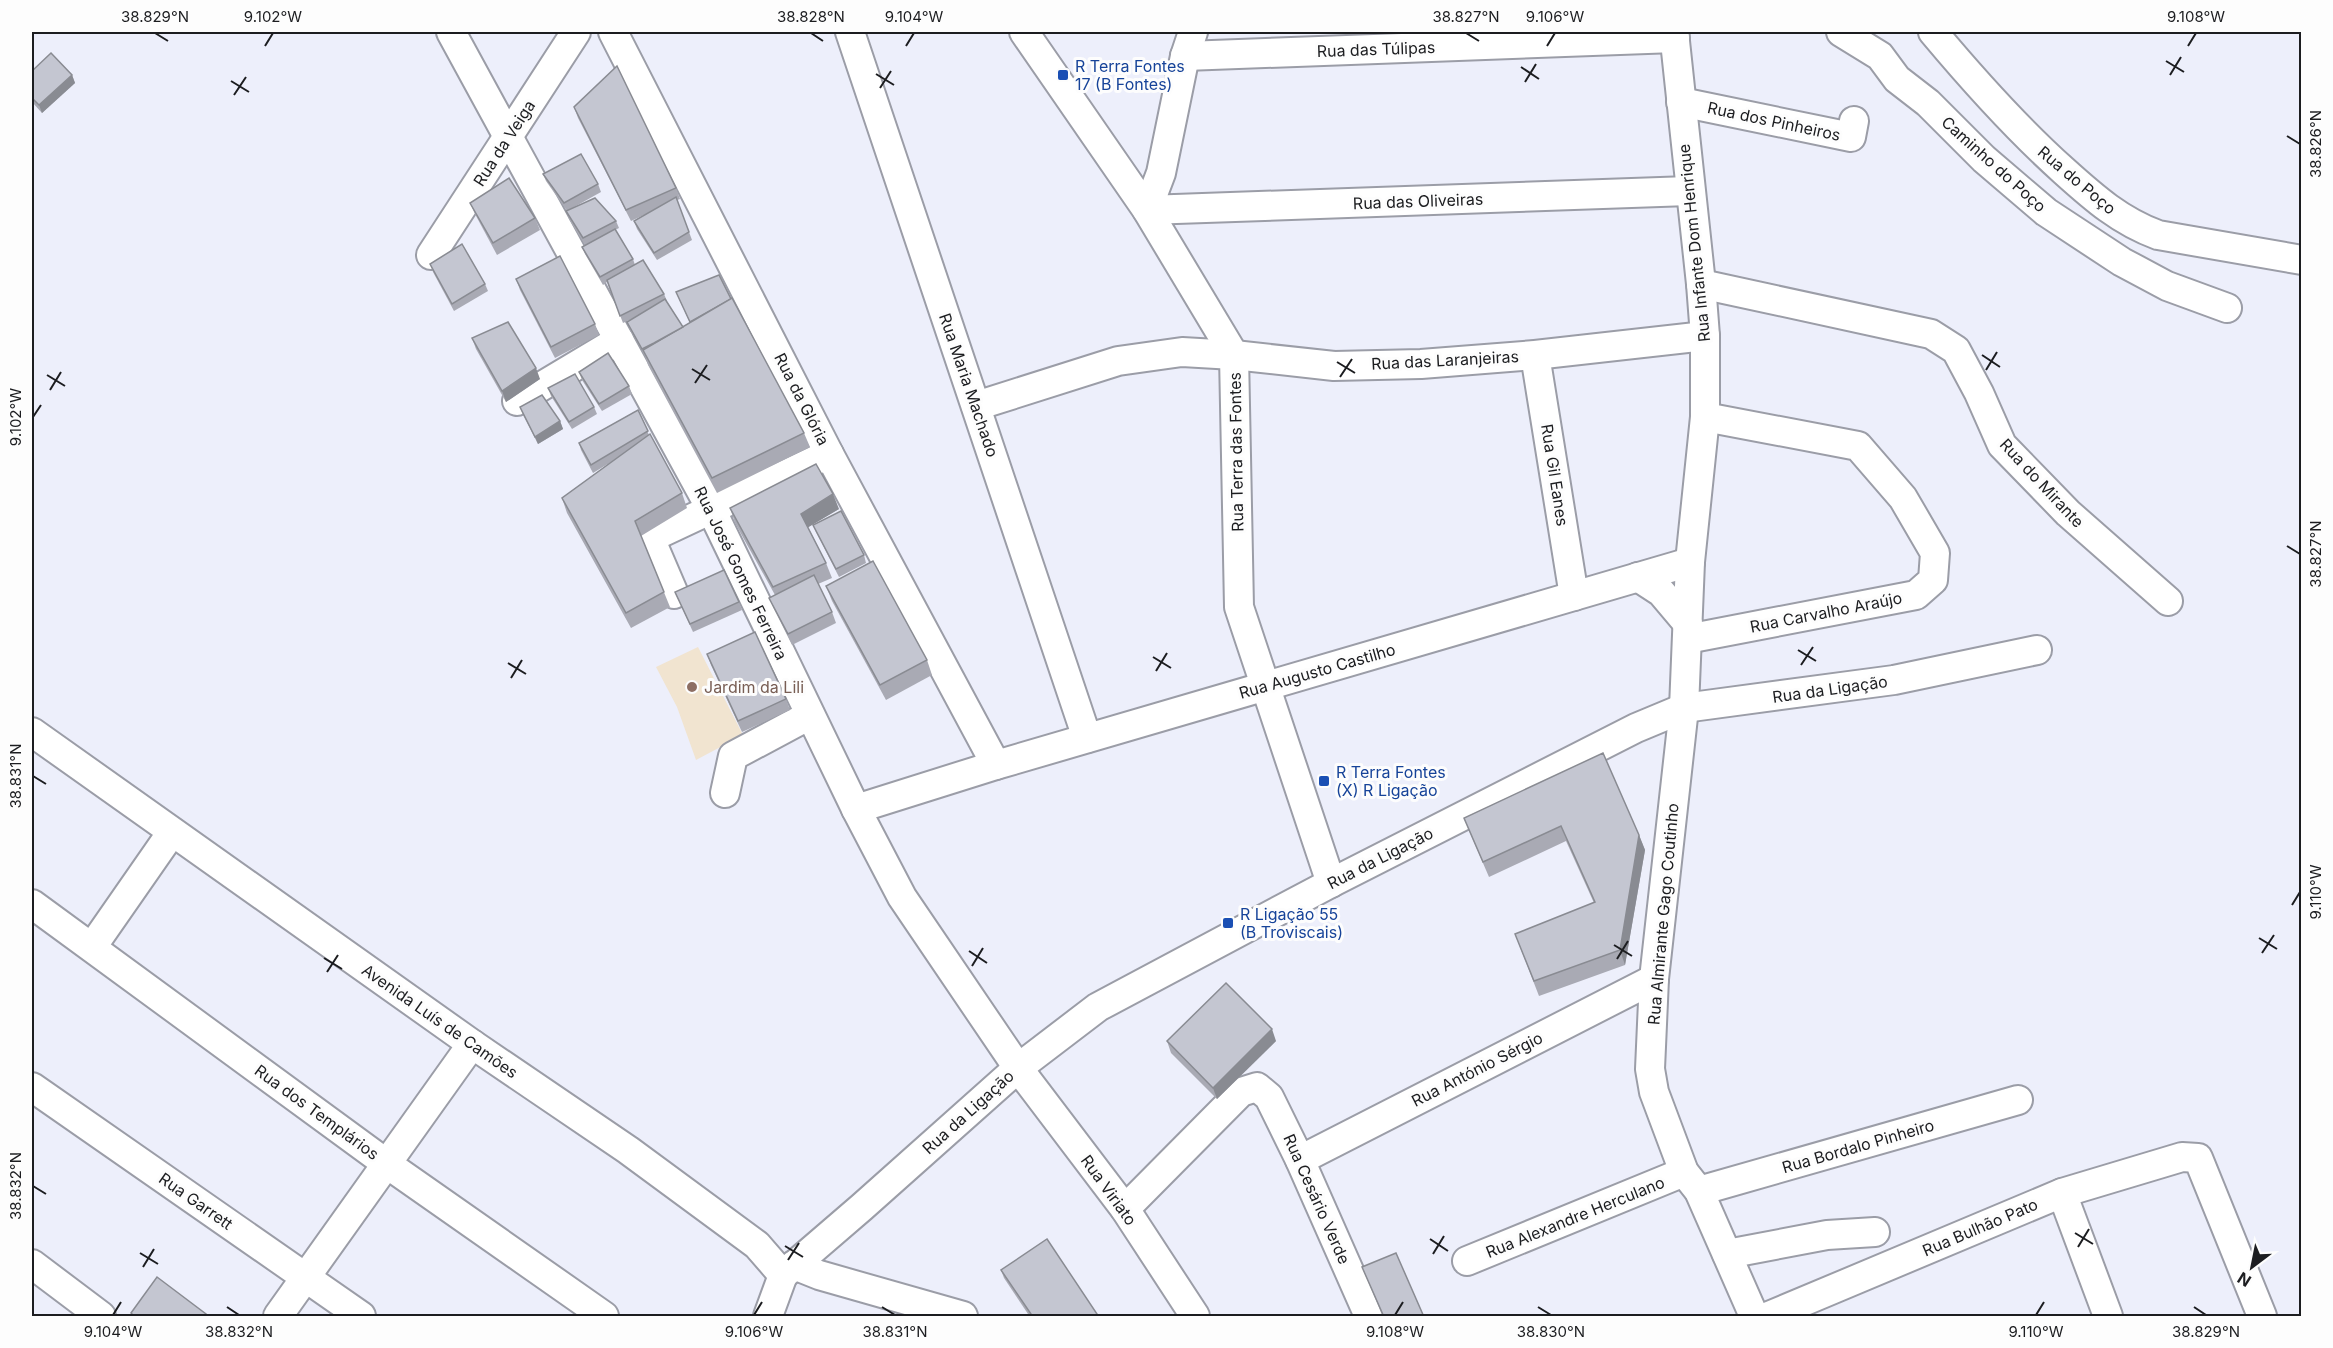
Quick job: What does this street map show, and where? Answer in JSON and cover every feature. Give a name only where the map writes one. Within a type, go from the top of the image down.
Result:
[{"type":"street","name":"Rua José Gomes Ferreira","points":[[451,32],[711,509],[856,809],[902,897],[1018,1068]]},
{"type":"street","name":"Rua da Veiga","points":[[431,255],[576,32]]},
{"type":"street","name":"Rua da Glória","points":[[613,32],[830,454],[996,765]]},
{"type":"street","name":"Rua Maria Machado","points":[[850,32],[1088,738]]},
{"type":"street","name":"Rua Terra das Fontes","points":[[1024,32],[1108,156],[1148,210],[1234,355],[1239,607],[1331,883]]},
{"type":"street","name":"Caminho do Poço","points":[[1841,32],[1880,56],[1897,79],[1928,103],[1984,159],[2046,212],[2122,262],[2167,286],[2227,308]]},
{"type":"street","name":"Rua do Poço","points":[[1933,32],[1980,89],[2040,150],[2105,208],[2158,235],[2301,260]]},
{"type":"street","name":"Rua das Túlipas","points":[[1185,40],[1674,35]]},
{"type":"street","name":"Rua Infante Dom Henrique","points":[[1674,35],[1705,336],[1705,417],[1690,562]]},
{"type":"street","points":[[1148,210],[1161,173],[1185,40]]},
{"type":"street","name":"Rua dos Pinheiros","points":[[1681,102],[1851,137],[1854,121]]},
{"type":"street","name":"Rua das Oliveiras","points":[[1148,210],[1689,191]]},
{"type":"street","name":"Rua do Mirante","points":[[1701,284],[1931,334],[1956,350],[1979,393],[2002,445],[2068,513],[2168,601]]},
{"type":"street","name":"Rua das Laranjeiras","points":[[976,406],[1118,361],[1182,352],[1334,366],[1421,364],[1535,355],[1705,336]]},
{"type":"street","points":[[517,401],[619,340]]},
{"type":"street","name":"Rua Gil Eanes","points":[[1535,355],[1574,596]]},
{"type":"street","name":"Rua Carvalho Araújo","points":[[1688,632],[1916,595],[1933,580],[1935,553],[1903,498],[1858,446],[1705,417]]},
{"type":"street","points":[[674,594],[650,538],[830,454]]},
{"type":"street","name":"Rua Augusto Castilho","points":[[856,809],[996,765],[1690,562]]},
{"type":"street","name":"Rua Almirante Gago Coutinho","points":[[1690,562],[1684,708],[1654,979],[1650,1069],[1654,1092],[1691,1182],[1727,1254],[1754,1317]]},
{"type":"street","points":[[1638,577],[1661,592],[1688,632]]},
{"type":"street","name":"Rua da Ligação","points":[[788,1270],[862,1208],[1018,1068],[1098,1007],[1331,883],[1636,728],[1684,708],[1894,680],[2037,650]]},
{"type":"street","points":[[724,792],[733,756],[810,715]]},
{"type":"street","name":"Avenida Luís de Camões","points":[[32,732],[472,1044],[628,1150],[788,1270]]},
{"type":"street","points":[[92,947],[172,832]]},
{"type":"street","name":"Rua dos Templários","points":[[32,904],[387,1164],[604,1317]]},
{"type":"street","name":"Rua António Sérgio","points":[[1300,1160],[1654,979]]},
{"type":"street","points":[[278,1317],[472,1044]]},
{"type":"street","name":"Rua Viriato","points":[[1018,1068],[1125,1209],[1195,1317]]},
{"type":"street","name":"Rua Garrett","points":[[32,1087],[361,1317]]},
{"type":"street","name":"Rua Cesário Verde","points":[[1125,1209],[1241,1092],[1257,1087],[1269,1097],[1300,1160],[1369,1317]]},
{"type":"street","name":"Rua Bordalo Pinheiro","points":[[1691,1182],[2018,1100]]},
{"type":"street","name":"Rua Bulhão Pato","points":[[1768,1317],[2062,1193],[2182,1157],[2198,1158],[2262,1317]]},
{"type":"street","name":"Rua Alexandre Herculano","points":[[1467,1261],[1691,1182]]},
{"type":"street","points":[[2062,1193],[2108,1317]]},
{"type":"street","points":[[1727,1254],[1827,1235],[1875,1232]]},
{"type":"street","points":[[32,1264],[101,1317]]},
{"type":"street","points":[[768,1317],[788,1270],[819,1275],[963,1317]]},
{"type":"shaded area","name":"Jardim da Lili","points":[[698,647],[743,735],[696,760],[677,707],[656,667]]},
{"type":"building","points":[[51,53],[72,75],[39,105],[32,98],[32,71]]},
{"type":"building","points":[[617,66],[676,188],[626,210],[574,107]]},
{"type":"building","points":[[581,154],[598,184],[564,203],[543,174]]},
{"type":"building","points":[[509,178],[535,218],[493,243],[470,203]]},
{"type":"building","points":[[676,197],[689,232],[654,253],[634,221]]},
{"type":"building","points":[[595,198],[616,221],[583,238],[566,211]]},
{"type":"building","points":[[615,229],[633,259],[600,277],[582,247]]},
{"type":"building","points":[[462,244],[485,284],[452,304],[430,264]]},
{"type":"building","points":[[560,256],[595,324],[551,347],[516,279]]},
{"type":"building","points":[[643,260],[664,294],[620,316],[607,280]]},
{"type":"building","points":[[719,275],[731,299],[690,322],[676,292]]},
{"type":"building","points":[[732,298],[804,433],[712,478],[643,350]]},
{"type":"building","points":[[665,299],[683,327],[642,349],[627,322]]},
{"type":"building","points":[[508,322],[536,368],[502,391],[472,338]]},
{"type":"building","points":[[608,353],[629,386],[599,404],[579,372]]},
{"type":"building","points":[[575,374],[594,407],[569,422],[548,388]]},
{"type":"building","points":[[542,395],[560,421],[535,437],[520,407]]},
{"type":"building","points":[[638,410],[648,431],[591,465],[579,443]]},
{"type":"building","points":[[650,434],[682,493],[635,521],[664,592],[626,613],[562,498]]},
{"type":"building","points":[[816,464],[833,494],[801,514],[826,563],[773,587],[730,508]]},
{"type":"building","points":[[841,511],[864,555],[836,569],[813,525]]},
{"type":"building","points":[[873,561],[927,660],[880,685],[826,586]]},
{"type":"building","points":[[724,570],[739,602],[690,624],[675,592]]},
{"type":"building","points":[[814,575],[832,612],[788,634],[769,598]]},
{"type":"building","points":[[755,632],[786,699],[738,721],[707,654]]},
{"type":"building","points":[[1603,753],[1639,835],[1620,950],[1534,981],[1515,934],[1595,902],[1561,826],[1483,862],[1464,818]]},
{"type":"building","points":[[1226,983],[1272,1029],[1213,1088],[1167,1041]]},
{"type":"building","points":[[1047,1239],[1099,1317],[1033,1317],[1001,1270]]},
{"type":"building","points":[[1396,1253],[1424,1317],[1384,1317],[1362,1267]]},
{"type":"building","points":[[157,1277],[210,1317],[135,1317],[131,1313]]},
{"type":"place","name":"R Terra Fontes 17 (B Fontes)","points":[[1063,75]]},
{"type":"place","name":"Jardim da Lili","points":[[692,687]]},
{"type":"place","name":"R Terra Fontes (X) R Ligação","points":[[1324,781]]},
{"type":"place","name":"R Ligação 55 (B Troviscais)","points":[[1228,923]]}]
